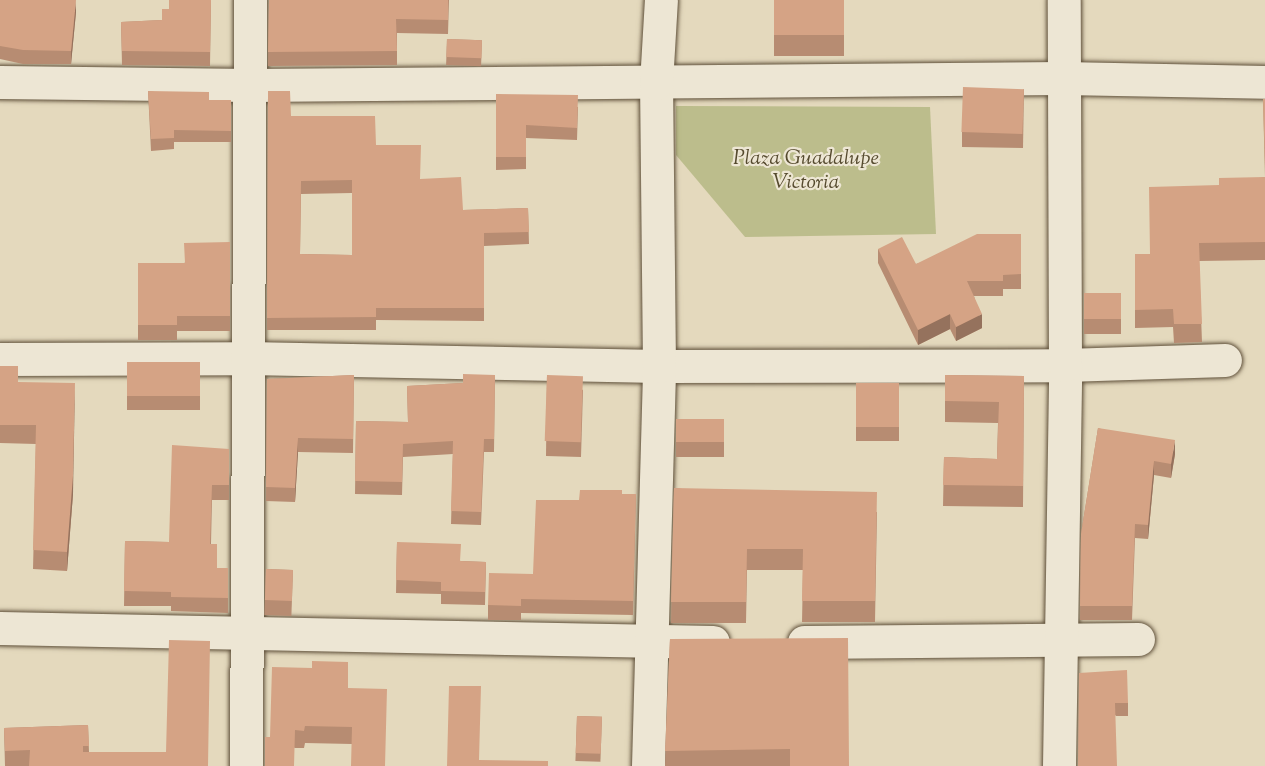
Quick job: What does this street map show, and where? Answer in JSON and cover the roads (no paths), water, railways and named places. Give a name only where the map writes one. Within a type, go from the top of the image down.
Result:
[{"type":"street","points":[[246,766],[249,631],[247,358],[250,0]]},
{"type":"street","points":[[648,766],[649,642],[659,366],[656,82],[661,0]]},
{"type":"street","points":[[1059,766],[1065,365],[1064,0]]},
{"type":"street","points":[[0,82],[251,85],[1063,78],[1265,82]]},
{"type":"street","points":[[0,359],[247,358],[659,366],[1065,365],[1225,360]]},
{"type":"street","points":[[0,628],[743,642]]},
{"type":"street","points":[[778,642],[1062,642],[1138,639]]},
{"type":"park label","name":"Plaza Guadalupe Victoria","points":[[806,171]]}]
